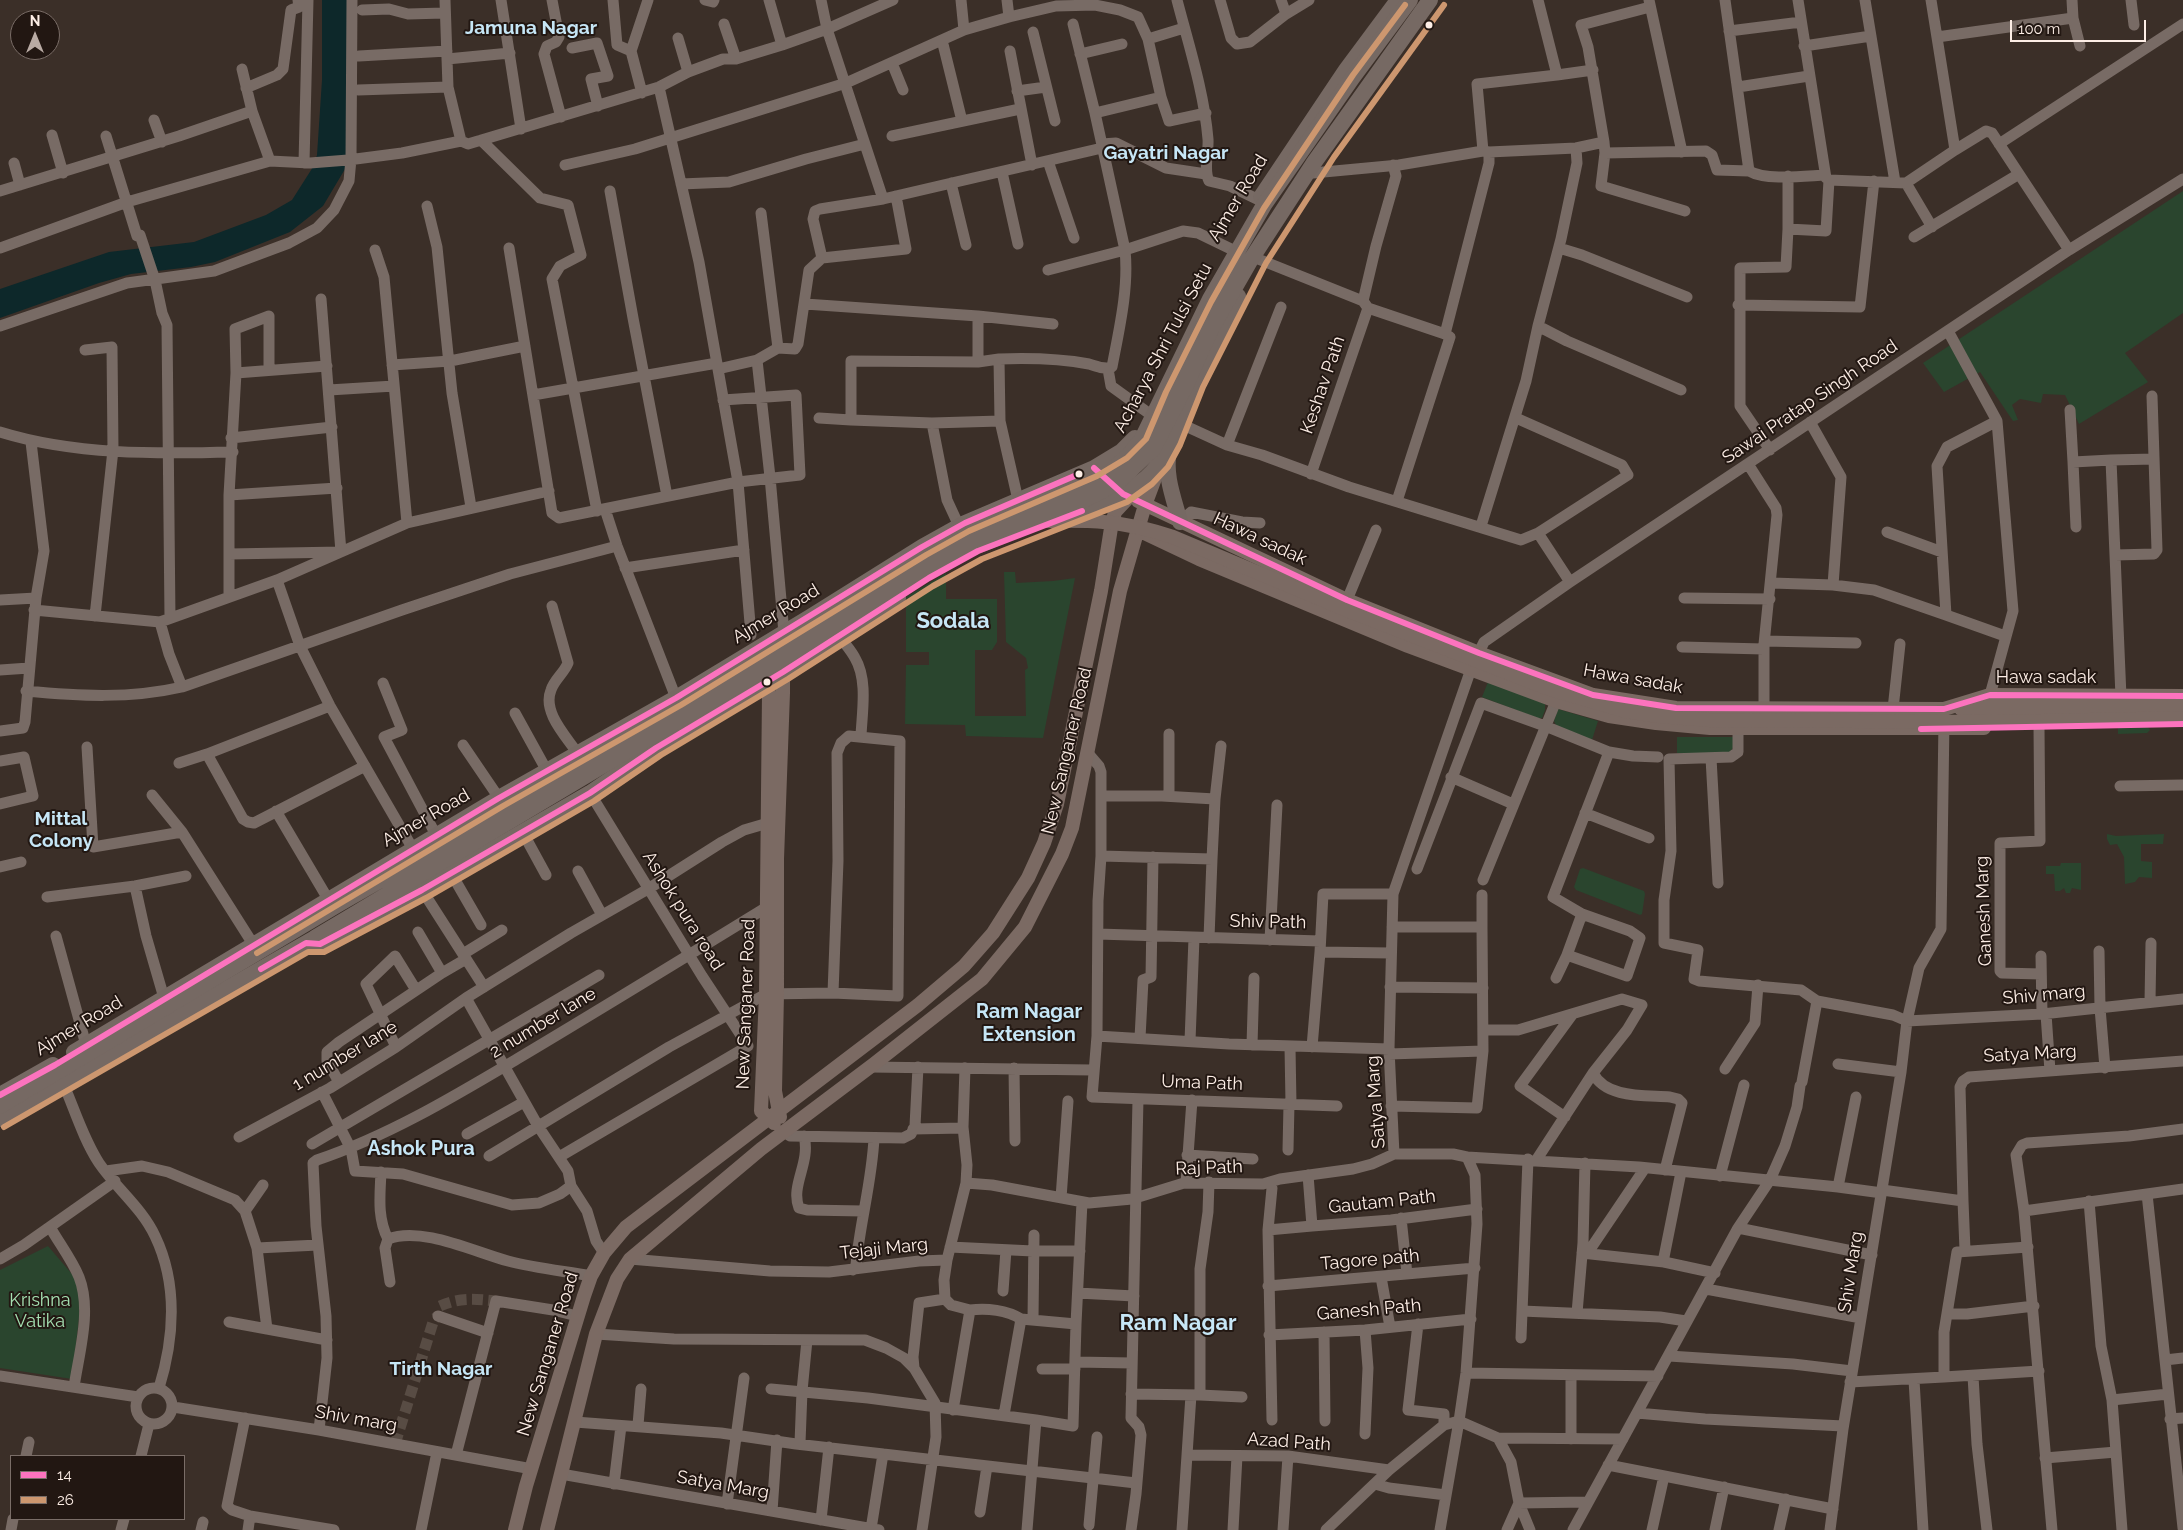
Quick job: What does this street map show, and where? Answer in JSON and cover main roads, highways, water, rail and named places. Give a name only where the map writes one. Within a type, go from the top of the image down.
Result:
[{"type":"highway","name":"Acharya Shri Tulsi Setu","points":[[311,940],[957,554],[1038,521],[1119,481],[1153,449],[1183,393],[1211,329],[1250,260],[1313,164],[1430,0]]},
{"type":"highway","points":[[0,1119],[311,940],[320,944],[422,890],[590,793],[656,748],[783,672],[929,578],[978,551],[1110,507],[1126,496],[1161,462],[1172,442],[1218,335],[1258,259],[1313,173],[1437,0]]},
{"type":"highway","name":"Acharya Shri Tulsi Setu","points":[[0,1106],[339,904],[623,740],[965,537],[1110,472],[1128,456],[1142,439],[1210,299],[1264,205],[1353,77],[1400,1]]},
{"type":"highway","name":"Ajmer Road","points":[[0,1095],[54,1065],[499,798],[676,698],[922,547],[959,526],[1094,468],[1122,451],[1138,434],[1204,298],[1259,200],[1346,70],[1400,1]]},
{"type":"highway","points":[[1172,442],[1168,468],[1180,522]]},
{"type":"main road","name":"New Sanganer Road","points":[[547,1530],[596,1334],[617,1279],[630,1259],[784,1132],[982,979],[1025,927],[1062,854],[1072,828],[1120,591],[1145,505],[1161,462]]},
{"type":"main road","name":"Hawa sadak","points":[[1094,468],[1126,496],[1347,600],[1479,653],[1593,695],[1676,708],[1893,709],[1944,709],[1990,695],[2183,696]]},
{"type":"main road","points":[[1079,474],[1110,507],[1138,530]]},
{"type":"main road","name":"New Sanganer Road","points":[[515,1530],[579,1310],[591,1276],[604,1253],[626,1227],[773,1114],[836,1069],[918,1005],[964,966],[994,933],[1028,878],[1044,843],[1057,804],[1101,591],[1110,507]]},
{"type":"main road","points":[[1038,521],[1106,521],[1143,527],[1180,540],[1349,611],[1549,689],[1625,711],[1708,720],[2004,722],[2183,718]]},
{"type":"main road","name":"Hawa sadak","points":[[1138,530],[1276,591],[1471,669],[1556,701],[1609,716],[1710,728],[1944,729],[2183,724]]},
{"type":"main road","name":"New Sanganer Road","points":[[772,994],[783,672],[777,637]]},
{"type":"main road","name":"New Sanganer Road","points":[[752,651],[769,692],[767,907],[775,1091],[773,1114],[784,1132]]},
{"type":"main road","points":[[1944,709],[2183,706]]},
{"type":"main road","points":[[579,1310],[604,1312]]},
{"type":"water","points":[[322,0],[348,0],[348,164],[323,206],[290,232],[215,262],[191,267],[131,274],[99,283],[0,318],[0,289],[109,252],[194,242],[266,215],[292,200],[313,167],[317,155],[322,80]]},
{"type":"tunnel","points":[[440,1306],[461,1300],[496,1301]]},
{"type":"tunnel","points":[[395,1444],[434,1319],[438,1316]]},
{"type":"district","name":"Jamuna Nagar","points":[[531,28]]},
{"type":"district","name":"Gayatri Nagar","points":[[1166,153]]},
{"type":"district","name":"Sodala","points":[[953,621]]},
{"type":"district","name":"Mittal Colony","points":[[61,830]]},
{"type":"district","name":"Ram Nagar Extension","points":[[1029,1024]]},
{"type":"district","name":"Ashok Pura","points":[[421,1149]]},
{"type":"district","name":"Ram Nagar","points":[[1178,1323]]},
{"type":"district","name":"Tirth Nagar","points":[[441,1369]]},
{"type":"park label","name":"Krishna Vatika","points":[[40,1311]]}]
